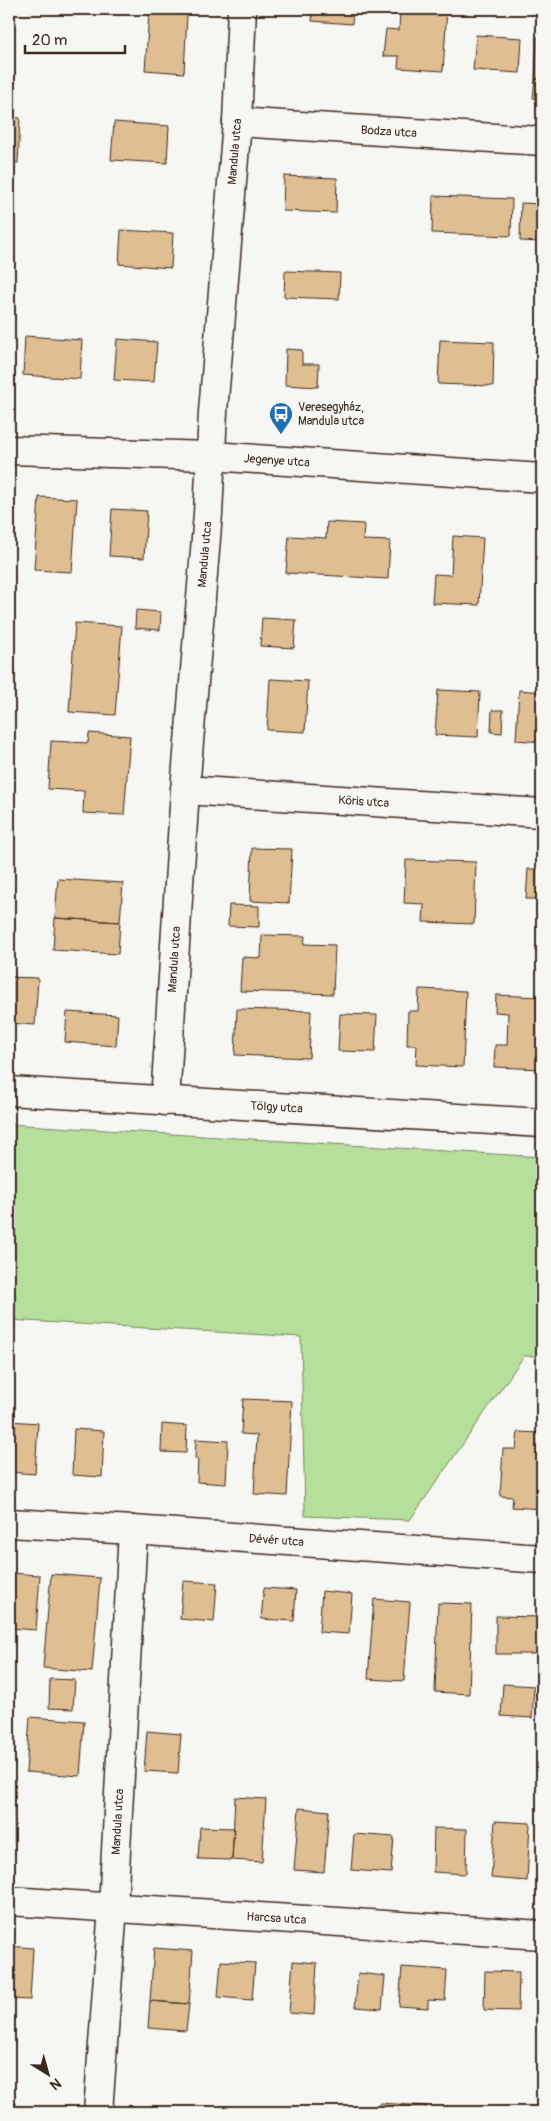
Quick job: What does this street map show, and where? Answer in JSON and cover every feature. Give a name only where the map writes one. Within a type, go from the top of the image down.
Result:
[{"type":"street","name":"Mandula utca","points":[[165,1101],[185,790],[208,514],[213,412],[237,122],[242,9]]},
{"type":"street","name":"Bodza utca","points":[[237,122],[542,141]]},
{"type":"street","name":"Jegenye utca","points":[[9,450],[211,456],[542,478]]},
{"type":"street","name":"Kőris utca","points":[[185,790],[542,813]]},
{"type":"street","name":"Tölgy utca","points":[[9,1091],[542,1123]]},
{"type":"street","name":"Dévér utca","points":[[9,1523],[542,1559]]},
{"type":"street","name":"Mandula utca","points":[[98,2112],[113,1907],[133,1530]]},
{"type":"street","name":"Harcsa utca","points":[[9,1901],[542,1935]]},
{"type":"green space","points":[[9,1124],[542,1157],[542,1356],[524,1356],[410,1520],[305,1516],[301,1337],[9,1320]]},
{"type":"building","points":[[29,9],[64,9],[64,12]]},
{"type":"building","points":[[313,9],[353,9],[352,24],[312,21]]},
{"type":"building","points":[[400,9],[447,9],[443,71],[398,68],[399,56],[383,56],[386,29],[399,30]]},
{"type":"building","points":[[149,13],[187,15],[184,73],[145,70]]},
{"type":"building","points":[[476,35],[522,38],[520,73],[473,70]]},
{"type":"building","points":[[537,37],[542,37],[542,79],[535,79]]},
{"type":"building","points":[[535,79],[542,79],[542,99],[533,98]]},
{"type":"building","points":[[9,117],[20,118],[18,163],[9,163]]},
{"type":"building","points":[[114,122],[169,126],[167,163],[111,160]]},
{"type":"building","points":[[284,176],[337,178],[336,213],[283,211]]},
{"type":"building","points":[[433,196],[512,199],[511,236],[432,233]]},
{"type":"building","points":[[521,203],[542,204],[542,242],[520,241]]},
{"type":"building","points":[[121,230],[173,233],[171,268],[119,264]]},
{"type":"building","points":[[285,271],[340,273],[339,299],[284,297]]},
{"type":"building","points":[[25,336],[82,340],[80,379],[23,375]]},
{"type":"building","points":[[117,339],[157,342],[154,382],[114,380]]},
{"type":"building","points":[[440,340],[494,342],[493,386],[438,384]]},
{"type":"building","points":[[286,349],[302,350],[302,364],[319,364],[318,387],[285,385]]},
{"type":"building","points":[[39,497],[77,499],[72,572],[34,570]]},
{"type":"building","points":[[112,509],[147,511],[144,558],[109,556]]},
{"type":"building","points":[[327,522],[364,524],[363,540],[390,541],[388,579],[286,573],[289,536],[326,538]]},
{"type":"building","points":[[453,536],[483,538],[479,605],[432,603],[434,574],[451,575]]},
{"type":"building","points":[[539,542],[542,542],[542,585],[537,585]]},
{"type":"building","points":[[136,610],[161,612],[160,630],[135,628]]},
{"type":"building","points":[[262,618],[296,620],[294,648],[260,646]]},
{"type":"building","points":[[75,623],[122,626],[115,715],[69,712]]},
{"type":"building","points":[[270,679],[308,681],[305,732],[267,730]]},
{"type":"building","points":[[438,690],[480,692],[478,737],[435,735]]},
{"type":"building","points":[[519,690],[542,692],[542,742],[516,740]]},
{"type":"building","points":[[492,710],[503,710],[502,733],[491,732]]},
{"type":"building","points":[[89,733],[130,736],[124,815],[83,813],[84,791],[48,789],[51,741],[88,743]]},
{"type":"building","points":[[252,848],[292,849],[289,903],[250,901]]},
{"type":"building","points":[[406,860],[476,862],[474,924],[423,922],[424,904],[404,903]]},
{"type":"building","points":[[528,869],[542,869],[542,899],[526,899]]},
{"type":"building","points":[[58,879],[123,883],[120,922],[55,918]]},
{"type":"building","points":[[229,905],[259,906],[259,927],[228,926]]},
{"type":"building","points":[[55,918],[120,922],[118,954],[53,950]]},
{"type":"building","points":[[262,935],[305,936],[304,944],[335,945],[333,994],[240,991],[242,957],[261,958]]},
{"type":"building","points":[[9,977],[38,978],[35,1025],[9,1023]]},
{"type":"building","points":[[419,989],[466,991],[463,1067],[416,1065],[417,1045],[407,1045],[408,1011],[418,1011]]},
{"type":"building","points":[[496,995],[542,997],[542,1069],[494,1067],[495,1045],[507,1045],[508,1013],[495,1012]]},
{"type":"building","points":[[237,1009],[311,1011],[309,1058],[235,1055]]},
{"type":"building","points":[[67,1012],[118,1015],[116,1046],[65,1042]]},
{"type":"building","points":[[340,1014],[377,1015],[375,1052],[338,1051]]},
{"type":"building","points":[[243,1399],[292,1401],[287,1496],[254,1494],[257,1435],[241,1434]]},
{"type":"building","points":[[9,1421],[38,1423],[35,1474],[9,1472]]},
{"type":"building","points":[[162,1424],[187,1426],[186,1453],[161,1452]]},
{"type":"building","points":[[74,1429],[104,1431],[102,1477],[72,1475]]},
{"type":"building","points":[[518,1432],[542,1433],[542,1509],[512,1507],[513,1497],[500,1496],[503,1449],[516,1449]]},
{"type":"building","points":[[196,1439],[228,1441],[226,1484],[197,1482],[198,1459],[195,1459]]},
{"type":"building","points":[[9,1573],[40,1575],[36,1630],[9,1628]]},
{"type":"building","points":[[51,1574],[100,1578],[92,1672],[43,1668]]},
{"type":"building","points":[[183,1581],[217,1583],[214,1622],[180,1619]]},
{"type":"building","points":[[264,1588],[296,1590],[294,1621],[261,1619]]},
{"type":"building","points":[[322,1591],[352,1594],[349,1634],[319,1632]]},
{"type":"building","points":[[374,1599],[410,1602],[404,1681],[368,1679]]},
{"type":"building","points":[[438,1603],[472,1604],[469,1694],[435,1692]]},
{"type":"building","points":[[496,1616],[542,1617],[542,1654],[496,1654]]},
{"type":"building","points":[[50,1679],[75,1680],[73,1709],[49,1708]]},
{"type":"building","points":[[503,1684],[534,1686],[532,1718],[501,1716]]},
{"type":"building","points":[[30,1717],[84,1721],[80,1776],[26,1772]]},
{"type":"building","points":[[147,1731],[181,1734],[178,1773],[144,1771]]},
{"type":"building","points":[[235,1797],[266,1799],[262,1862],[232,1860]]},
{"type":"building","points":[[9,1800],[13,1800],[12,1846],[9,1846]]},
{"type":"building","points":[[299,1808],[329,1811],[324,1872],[294,1870]]},
{"type":"building","points":[[495,1821],[530,1823],[527,1881],[491,1878]]},
{"type":"building","points":[[200,1827],[234,1828],[232,1860],[198,1859]]},
{"type":"building","points":[[434,1828],[467,1829],[466,1874],[433,1872]]},
{"type":"building","points":[[354,1834],[394,1837],[391,1873],[351,1870]]},
{"type":"building","points":[[9,1946],[33,1948],[30,2000],[9,1999]]},
{"type":"building","points":[[154,1948],[193,1951],[189,2004],[150,2001]]},
{"type":"building","points":[[221,1961],[255,1963],[252,2000],[218,1997]]},
{"type":"building","points":[[293,1961],[317,1963],[314,2015],[289,2013]]},
{"type":"building","points":[[402,1967],[447,1970],[445,2001],[428,2000],[428,2008],[399,2006]]},
{"type":"building","points":[[485,1971],[519,1972],[518,2011],[484,2010]]},
{"type":"building","points":[[358,1973],[385,1976],[382,2009],[355,2007]]},
{"type":"building","points":[[150,2001],[189,2004],[186,2031],[148,2028]]},
{"type":"building","points":[[380,2103],[426,2106],[426,2112],[380,2112]]},
{"type":"place","name":"Veresegyház, Mandula utca","points":[[281,435]]}]
